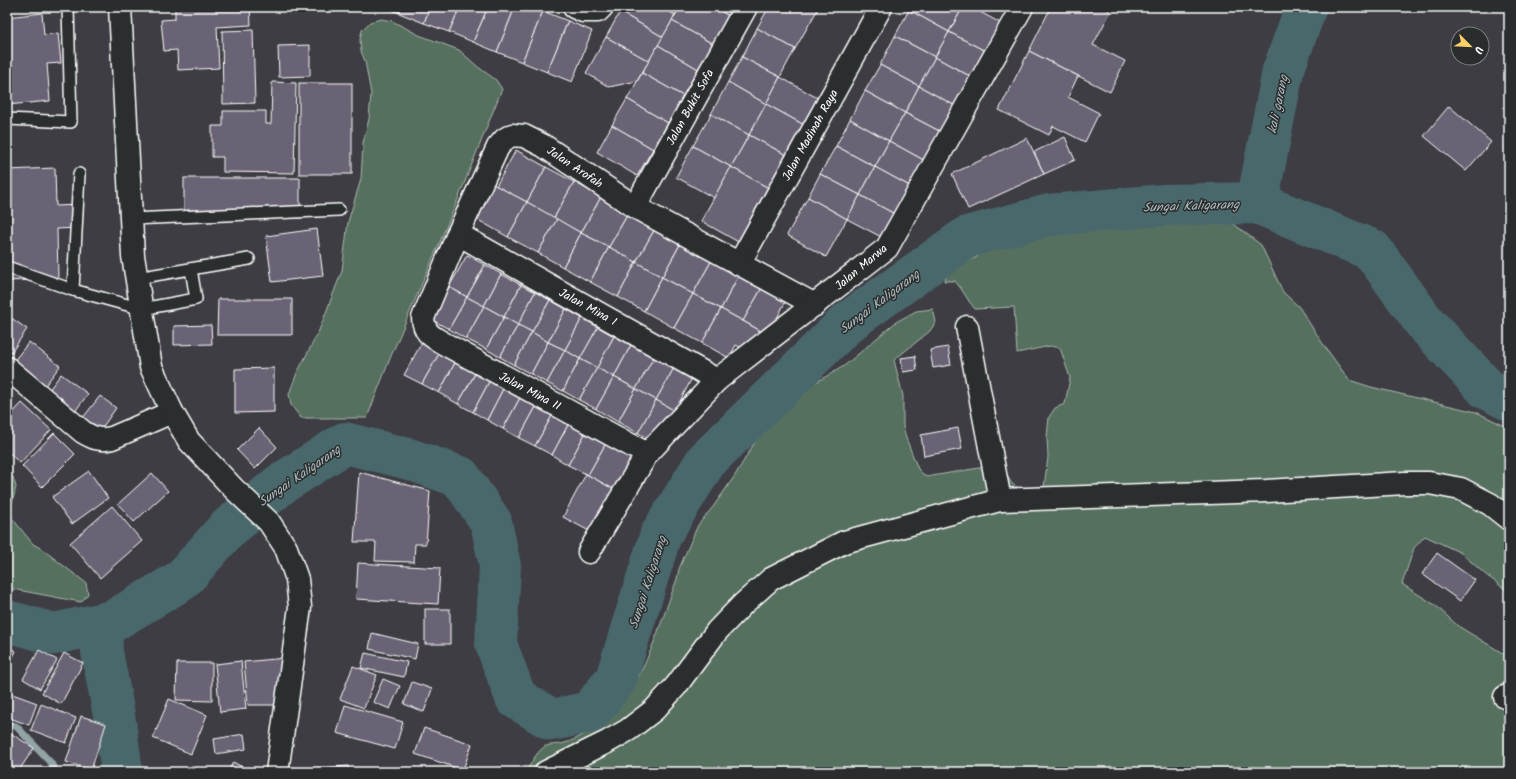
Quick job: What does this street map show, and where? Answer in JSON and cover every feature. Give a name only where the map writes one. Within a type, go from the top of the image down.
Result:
[{"type":"street","points":[[120,7],[133,256],[151,367],[172,412],[189,441],[234,489],[269,522],[286,548],[297,579],[300,607],[277,772]]},
{"type":"street","points":[[574,7],[583,10],[598,11],[602,7]]},
{"type":"street","name":"Jalan Bukit Sofa","points":[[635,207],[746,7]]},
{"type":"street","name":"Jalan Madinah Raya","points":[[739,264],[881,7]]},
{"type":"street","name":"Jalan Marwa","points":[[589,552],[647,454],[717,380],[887,248],[1022,7]]},
{"type":"street","name":"Jalan Arofah","points":[[423,318],[458,234],[498,148],[505,139],[512,135],[524,136],[544,146],[635,207],[815,305]]},
{"type":"street","name":"Jalan Mina I","points":[[458,234],[717,380]]},
{"type":"street","name":"Jalan Mina II","points":[[423,318],[424,327],[431,335],[443,344],[647,454]]},
{"type":"street","points":[[967,327],[1000,500]]},
{"type":"street","points":[[7,368],[83,432],[94,438],[103,440],[112,438],[172,412]]},
{"type":"street","points":[[546,772],[628,730],[654,710],[676,686],[716,631],[771,579],[844,542],[1000,500],[1266,491],[1405,483],[1429,484],[1461,489],[1490,504],[1509,519]]},
{"type":"lane","points":[[7,119],[71,122],[68,7]]},
{"type":"lane","points":[[73,290],[79,174]]},
{"type":"lane","points":[[131,220],[339,210]]},
{"type":"lane","points":[[137,278],[249,259]]},
{"type":"lane","points":[[7,268],[73,290],[142,309],[196,299],[191,269]]},
{"type":"green space","points":[[381,19],[392,21],[419,35],[459,50],[478,67],[496,80],[502,89],[456,204],[391,356],[367,418],[301,418],[291,405],[289,394],[297,373],[318,333],[342,271],[348,222],[361,179],[363,143],[369,119],[371,94],[365,61],[361,51],[360,40],[362,30],[370,22]]},
{"type":"green space","points":[[1152,211],[1226,218],[1261,245],[1283,292],[1299,307],[1349,380],[1371,387],[1476,412],[1509,428],[1509,592],[1486,575],[1461,553],[1425,536],[1414,548],[1402,584],[1435,605],[1458,626],[1509,657],[1509,772],[526,772],[541,749],[548,745],[565,743],[576,739],[590,731],[612,716],[624,701],[643,668],[658,632],[677,579],[679,569],[698,525],[734,477],[770,417],[806,388],[844,366],[896,322],[916,311],[933,309],[936,322],[930,331],[894,360],[903,396],[903,426],[918,469],[926,477],[1002,464],[1010,480],[1017,487],[1044,487],[1048,457],[1047,437],[1049,417],[1055,408],[1065,404],[1070,378],[1060,348],[1050,346],[1017,353],[1014,307],[975,309],[955,281],[944,281],[953,267],[977,257],[980,248],[989,242],[1029,228],[1071,220]]},
{"type":"green space","points":[[7,472],[13,477],[16,487],[11,508],[12,518],[33,544],[42,549],[86,583],[88,594],[81,602],[7,588]]},
{"type":"building","points":[[175,7],[250,7],[251,25],[217,27],[219,68],[178,70],[177,50],[164,51],[161,20],[175,19]]},
{"type":"building","points":[[385,7],[402,7],[399,13]]},
{"type":"building","points":[[402,7],[430,7],[424,23],[399,13]]},
{"type":"building","points":[[430,7],[460,7],[449,32],[424,23]]},
{"type":"building","points":[[460,7],[488,7],[473,42],[449,32]]},
{"type":"building","points":[[488,7],[515,7],[497,52],[473,42]]},
{"type":"building","points":[[515,7],[532,7],[543,11],[522,62],[497,52]]},
{"type":"building","points":[[623,7],[662,7],[675,15],[663,37],[620,12]]},
{"type":"building","points":[[662,7],[680,7],[675,15]]},
{"type":"building","points":[[680,7],[714,7],[729,16],[713,44],[672,21]]},
{"type":"building","points":[[714,7],[734,7],[729,16]]},
{"type":"building","points":[[769,7],[819,7],[795,49],[757,28]]},
{"type":"building","points":[[911,7],[963,7],[949,32],[909,10]]},
{"type":"building","points":[[963,7],[971,7],[1004,25],[989,53],[949,32]]},
{"type":"building","points":[[1051,7],[1102,7],[1111,11],[1093,45],[1125,61],[1110,92],[1029,51]]},
{"type":"building","points":[[909,10],[949,32],[935,57],[895,36]]},
{"type":"building","points":[[543,11],[568,21],[547,72],[522,62]]},
{"type":"building","points":[[620,12],[663,37],[649,61],[606,37]]},
{"type":"building","points":[[42,13],[44,35],[58,33],[61,63],[47,64],[50,101],[7,105],[7,17]]},
{"type":"building","points":[[568,21],[592,31],[572,82],[547,72]]},
{"type":"building","points":[[672,21],[713,44],[698,69],[658,45]]},
{"type":"building","points":[[757,28],[795,49],[780,77],[742,57]]},
{"type":"building","points":[[253,30],[255,103],[223,104],[222,31]]},
{"type":"building","points":[[949,32],[989,53],[975,79],[935,57]]},
{"type":"building","points":[[895,36],[935,57],[919,86],[880,65]]},
{"type":"building","points":[[606,37],[649,61],[637,81],[609,87],[586,73]]},
{"type":"building","points":[[310,45],[310,76],[279,77],[278,46]]},
{"type":"building","points":[[658,45],[698,69],[683,96],[642,73]]},
{"type":"building","points":[[1029,51],[1078,76],[1068,97],[1099,113],[1085,142],[1053,126],[1049,135],[999,110]]},
{"type":"building","points":[[742,57],[780,77],[766,104],[728,82]]},
{"type":"building","points":[[935,57],[975,79],[959,108],[919,86]]},
{"type":"building","points":[[880,65],[919,86],[905,113],[865,91]]},
{"type":"building","points":[[642,73],[683,96],[668,123],[627,99]]},
{"type":"building","points":[[780,77],[821,100],[806,126],[766,104]]},
{"type":"building","points":[[272,82],[296,83],[294,173],[223,172],[223,157],[212,157],[212,126],[223,126],[223,111],[266,111],[266,124],[271,124]]},
{"type":"building","points":[[728,82],[766,104],[749,135],[711,114]]},
{"type":"building","points":[[299,83],[352,83],[352,174],[299,174]]},
{"type":"building","points":[[919,86],[959,108],[945,134],[905,113]]},
{"type":"building","points":[[865,91],[905,113],[889,141],[850,119]]},
{"type":"building","points":[[627,99],[668,123],[653,149],[612,125]]},
{"type":"building","points":[[766,104],[806,126],[790,157],[749,135]]},
{"type":"building","points":[[1449,106],[1491,142],[1466,171],[1424,136]]},
{"type":"building","points":[[905,113],[945,134],[929,163],[889,141]]},
{"type":"building","points":[[711,114],[749,135],[731,167],[693,146]]},
{"type":"building","points":[[850,119],[889,141],[875,167],[836,146]]},
{"type":"building","points":[[612,125],[653,149],[637,176],[597,152]]},
{"type":"building","points":[[749,135],[790,157],[772,190],[731,167]]},
{"type":"building","points":[[1065,137],[1075,160],[1044,174],[1034,152]]},
{"type":"building","points":[[1027,138],[1044,174],[968,209],[952,174]]},
{"type":"building","points":[[889,141],[929,163],[915,189],[875,167]]},
{"type":"building","points":[[693,146],[731,167],[714,198],[676,177]]},
{"type":"building","points":[[836,146],[875,167],[860,195],[820,174]]},
{"type":"building","points":[[516,150],[546,167],[527,202],[496,186]]},
{"type":"building","points":[[546,167],[574,182],[554,218],[527,202]]},
{"type":"building","points":[[731,167],[772,190],[742,244],[701,221]]},
{"type":"building","points":[[875,167],[915,189],[900,217],[860,195]]},
{"type":"building","points":[[55,168],[56,206],[77,205],[77,228],[57,229],[58,279],[7,281],[7,170]]},
{"type":"building","points":[[820,174],[860,195],[847,219],[808,197]]},
{"type":"building","points":[[184,178],[300,178],[300,218],[184,218]]},
{"type":"building","points":[[574,182],[601,197],[581,233],[554,218]]},
{"type":"building","points":[[491,183],[527,202],[508,237],[473,217]]},
{"type":"building","points":[[860,195],[900,217],[887,240],[847,219]]},
{"type":"building","points":[[601,197],[629,212],[609,247],[581,233]]},
{"type":"building","points":[[808,197],[847,219],[826,257],[787,235]]},
{"type":"building","points":[[527,202],[557,219],[538,253],[508,237]]},
{"type":"building","points":[[629,212],[656,227],[636,262],[609,247]]},
{"type":"building","points":[[557,219],[581,233],[563,267],[538,253]]},
{"type":"building","points":[[656,227],[682,241],[662,277],[636,262]]},
{"type":"building","points":[[317,229],[323,276],[272,282],[266,236]]},
{"type":"building","points":[[581,233],[609,247],[590,282],[563,267]]},
{"type":"building","points":[[682,241],[713,258],[693,294],[662,277]]},
{"type":"building","points":[[609,247],[636,262],[618,297],[590,282]]},
{"type":"building","points":[[467,255],[485,265],[467,297],[449,287]]},
{"type":"building","points":[[713,258],[740,273],[721,309],[693,294]]},
{"type":"building","points":[[636,262],[662,277],[644,311],[618,297]]},
{"type":"building","points":[[485,265],[501,274],[484,306],[467,297]]},
{"type":"building","points":[[740,273],[763,286],[743,321],[721,309]]},
{"type":"building","points":[[501,274],[521,285],[504,317],[484,306]]},
{"type":"building","points":[[662,277],[693,294],[674,328],[644,311]]},
{"type":"building","points":[[521,285],[535,292],[518,325],[504,317]]},
{"type":"building","points":[[763,286],[787,299],[768,335],[743,321]]},
{"type":"building","points":[[449,287],[467,297],[449,329],[432,320]]},
{"type":"building","points":[[535,292],[550,300],[532,332],[518,325]]},
{"type":"building","points":[[693,294],[721,309],[702,343],[674,328]]},
{"type":"building","points":[[467,297],[484,306],[466,339],[449,329]]},
{"type":"building","points":[[218,299],[292,299],[292,335],[217,335]]},
{"type":"building","points":[[550,300],[566,309],[548,342],[532,332]]},
{"type":"building","points":[[484,306],[504,317],[486,349],[466,339]]},
{"type":"building","points":[[566,309],[582,318],[565,350],[548,342]]},
{"type":"building","points":[[721,309],[759,330],[747,351],[736,345],[729,358],[702,343]]},
{"type":"building","points":[[7,315],[27,329],[11,353],[7,350]]},
{"type":"building","points":[[504,317],[518,325],[500,357],[486,349]]},
{"type":"building","points":[[582,318],[598,327],[580,359],[565,350]]},
{"type":"building","points":[[211,325],[212,344],[174,345],[174,326]]},
{"type":"building","points":[[518,325],[532,332],[514,365],[500,357]]},
{"type":"building","points":[[598,327],[614,336],[597,368],[580,359]]},
{"type":"building","points":[[532,332],[548,342],[531,374],[514,365]]},
{"type":"building","points":[[614,336],[631,345],[614,377],[597,368]]},
{"type":"building","points":[[29,342],[60,366],[44,387],[13,362]]},
{"type":"building","points":[[422,342],[440,352],[422,384],[404,375]]},
{"type":"building","points":[[548,342],[565,350],[547,383],[531,374]]},
{"type":"building","points":[[631,345],[654,357],[636,389],[614,377]]},
{"type":"building","points":[[948,347],[951,365],[933,368],[930,350]]},
{"type":"building","points":[[565,350],[580,359],[563,391],[547,383]]},
{"type":"building","points":[[440,352],[456,361],[439,393],[422,384]]},
{"type":"building","points":[[915,356],[917,370],[903,372],[901,358]]},
{"type":"building","points":[[654,357],[674,368],[656,400],[636,389]]},
{"type":"building","points":[[580,359],[597,368],[579,400],[563,391]]},
{"type":"building","points":[[456,361],[476,372],[458,404],[439,393]]},
{"type":"building","points":[[274,368],[274,412],[235,413],[235,369]]},
{"type":"building","points":[[597,368],[614,377],[596,409],[579,400]]},
{"type":"building","points":[[674,368],[692,378],[675,411],[656,400]]},
{"type":"building","points":[[476,372],[490,380],[473,412],[458,404]]},
{"type":"building","points":[[61,374],[88,394],[73,414],[46,394]]},
{"type":"building","points":[[614,377],[636,389],[618,422],[596,409]]},
{"type":"building","points":[[490,380],[504,387],[487,420],[473,412]]},
{"type":"building","points":[[504,387],[521,396],[503,429],[487,420]]},
{"type":"building","points":[[636,389],[656,400],[638,433],[618,422]]},
{"type":"building","points":[[100,396],[116,408],[99,432],[82,419]]},
{"type":"building","points":[[521,396],[537,405],[519,438],[503,429]]},
{"type":"building","points":[[656,400],[675,411],[657,443],[638,433]]},
{"type":"building","points":[[22,403],[51,430],[20,463],[7,451],[7,419]]},
{"type":"building","points":[[537,405],[553,414],[535,446],[519,438]]},
{"type":"building","points":[[553,414],[569,423],[552,455],[535,446]]},
{"type":"building","points":[[569,423],[586,432],[568,465],[552,455]]},
{"type":"building","points":[[259,428],[277,447],[255,469],[237,450]]},
{"type":"building","points":[[958,428],[962,449],[924,456],[921,435]]},
{"type":"building","points":[[586,432],[606,443],[588,475],[568,465]]},
{"type":"building","points":[[54,433],[75,454],[42,487],[22,466]]},
{"type":"building","points":[[606,443],[632,457],[615,490],[588,475]]},
{"type":"building","points":[[89,471],[108,498],[72,524],[52,497]]},
{"type":"building","points":[[359,472],[430,491],[426,544],[415,544],[414,562],[375,561],[376,542],[354,542]]},
{"type":"building","points":[[152,473],[168,491],[134,522],[118,504]]},
{"type":"building","points":[[586,474],[615,490],[591,532],[563,517]]},
{"type":"building","points":[[112,506],[142,541],[100,578],[70,543]]},
{"type":"building","points":[[1437,553],[1475,580],[1460,601],[1422,574]]},
{"type":"building","points":[[358,563],[440,568],[438,604],[356,599]]},
{"type":"building","points":[[425,609],[450,609],[450,644],[425,644]]},
{"type":"building","points":[[372,633],[418,644],[415,659],[369,649]]},
{"type":"building","points":[[7,646],[16,651],[7,669]]},
{"type":"building","points":[[39,650],[57,660],[40,689],[23,679]]},
{"type":"building","points":[[64,653],[83,663],[61,704],[42,693]]},
{"type":"building","points":[[365,653],[407,662],[404,677],[361,668]]},
{"type":"building","points":[[285,658],[282,705],[248,705],[244,662]]},
{"type":"building","points":[[241,661],[246,709],[220,712],[215,664]]},
{"type":"building","points":[[177,663],[212,663],[212,701],[176,700]]},
{"type":"building","points":[[353,666],[377,675],[364,708],[340,699]]},
{"type":"building","points":[[383,679],[400,686],[390,709],[373,702]]},
{"type":"building","points":[[412,682],[432,689],[424,712],[404,704]]},
{"type":"building","points":[[7,692],[37,703],[29,725],[7,717]]},
{"type":"building","points":[[169,699],[207,715],[191,754],[153,738]]},
{"type":"building","points":[[41,704],[76,718],[66,743],[31,730]]},
{"type":"building","points":[[345,705],[403,722],[395,749],[337,733]]},
{"type":"building","points":[[81,716],[106,724],[91,770],[66,762]]},
{"type":"building","points":[[424,728],[472,744],[463,770],[415,754]]},
{"type":"building","points":[[7,731],[34,748],[18,772],[7,772]]},
{"type":"building","points":[[244,734],[246,749],[216,754],[214,739]]},
{"type":"building","points":[[233,762],[252,772],[228,772]]},
{"type":"building","points":[[348,766],[349,772],[305,772],[305,769]]},
{"type":"waterway","name":"kali garang","points":[[1257,203],[1283,71],[1306,7]]},
{"type":"waterway","name":"Sungai Kaligarang","points":[[7,621],[54,634],[113,621],[182,580],[227,529],[281,484],[345,443],[409,459],[460,477],[491,522],[500,566],[496,644],[516,698],[552,720],[590,712],[616,679],[661,534],[706,461],[847,323],[967,237],[1049,215],[1164,205],[1257,203],[1372,250],[1425,323],[1487,389],[1509,400]]},
{"type":"waterway","points":[[101,624],[102,652],[114,715],[122,772]]},
{"type":"waterway","points":[[7,725],[16,726],[51,763],[56,772]]}]
